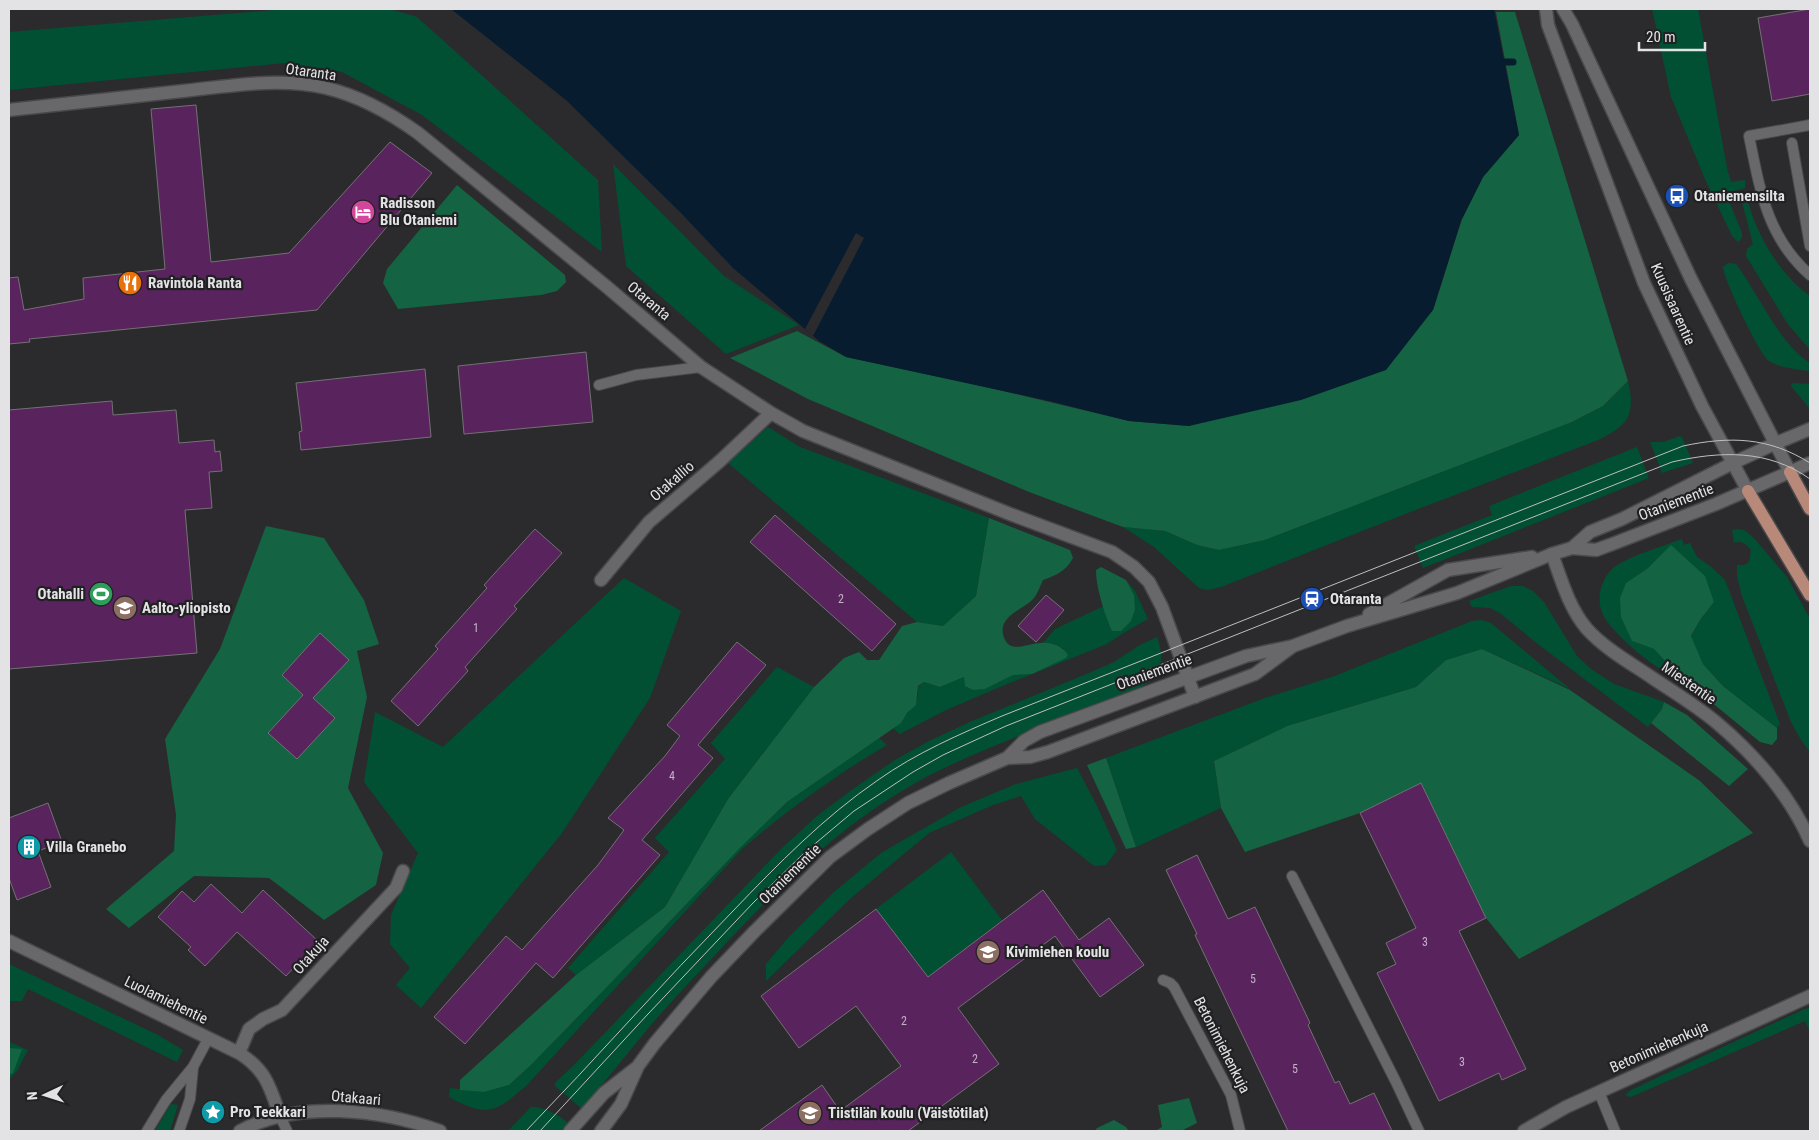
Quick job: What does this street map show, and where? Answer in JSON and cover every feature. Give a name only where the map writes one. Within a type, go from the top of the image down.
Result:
[{"type":"main road","name":"Kuusisaarentie","points":[[1790,472],[1810,509]]},
{"type":"main road","name":"Kuusisaarentie","points":[[1748,491],[1810,595]]},
{"type":"street","name":"Kuusisaarentie","points":[[1546,9],[1548,25],[1644,283],[1702,406],[1748,491]]},
{"type":"street","name":"Kuusisaarentie","points":[[1563,9],[1572,24],[1691,279],[1790,472]]},
{"type":"street","name":"Otaranta","points":[[9,110],[277,83],[326,88],[349,95],[394,116],[418,133],[607,287],[701,367],[771,413],[803,431],[1010,514],[1112,552],[1134,567],[1149,582],[1162,607],[1195,697]]},
{"type":"street","name":"Otakallio","points":[[601,580],[649,522],[720,461],[771,413]]},
{"type":"street","name":"Otaniementie","points":[[1572,548],[1590,532],[1622,519],[1733,463],[1810,429]]},
{"type":"street","name":"Otaniementie","points":[[601,1131],[621,1104],[638,1066],[655,1043],[711,978],[755,931],[830,857],[868,829],[908,804],[949,783],[1006,758],[1024,742],[1040,732],[1246,656],[1294,646],[1347,626],[1457,593],[1552,554],[1572,548],[1596,550],[1748,491],[1810,463]]},
{"type":"street","name":"Otaniementie","points":[[1347,626],[1448,570],[1552,554]]},
{"type":"street","name":"Miestentie","points":[[1552,554],[1574,612],[1588,630],[1612,650],[1716,722],[1764,767],[1782,790],[1800,819],[1810,841]]},
{"type":"street","name":"Otaniementie","points":[[1006,758],[1030,757],[1048,752],[1255,674],[1294,646]]},
{"type":"street","name":"Otakuja","points":[[239,1053],[249,1029],[263,1019],[282,1010],[288,1004],[396,888],[403,871]]},
{"type":"street","name":"Luolamiehentie","points":[[9,942],[239,1053],[259,1069],[265,1077],[280,1116]]},
{"type":"street","name":"Betonimiehenkuja","points":[[1524,1131],[1566,1107],[1810,996]]},
{"type":"street","name":"Otaniementie","points":[[570,1131],[604,1092],[638,1066]]},
{"type":"street","name":"Otakaari","points":[[240,1131],[280,1116],[301,1112],[330,1111],[390,1118],[440,1131]]},
{"type":"lane","points":[[1810,125],[1749,136],[1760,189],[1769,218],[1780,240],[1794,261],[1810,275]]},
{"type":"lane","points":[[1792,143],[1810,246]]},
{"type":"lane","points":[[599,385],[636,375],[701,367]]},
{"type":"lane","points":[[1292,876],[1419,1131]]},
{"type":"lane","name":"Betonimiehenkuja","points":[[1163,980],[1174,987],[1231,1095],[1240,1131]]},
{"type":"lane","points":[[147,1131],[166,1100],[193,1067],[208,1038]]},
{"type":"lane","points":[[179,1131],[190,1099],[193,1067]]},
{"type":"lane","points":[[1599,1092],[1615,1131]]},
{"type":"lane","points":[[280,1116],[287,1131]]},
{"type":"green space","points":[[286,9],[390,9],[417,17],[598,180],[602,252],[422,115],[342,72],[285,63],[9,90],[9,32]]},
{"type":"green space","points":[[1652,9],[1698,9],[1728,173],[1731,182],[1745,180],[1745,188],[1734,191],[1726,198],[1742,233],[1742,238],[1738,242],[1732,236],[1705,179],[1671,97]]},
{"type":"green space","points":[[1496,12],[1515,12],[1628,381],[1603,406],[1572,422],[1265,540],[1219,550],[1197,545],[1165,531],[1123,527],[1029,492],[808,399],[730,358],[797,331],[846,357],[982,386],[1129,421],[1189,426],[1433,310],[1462,219],[1483,177],[1519,135]]},
{"type":"green space","points":[[613,164],[724,276],[799,325],[726,354],[626,266]]},
{"type":"green space","points":[[457,185],[565,275],[566,282],[557,291],[541,295],[398,309],[383,283],[387,269]]},
{"type":"green space","points":[[1747,198],[1756,225],[1770,252],[1788,276],[1810,296],[1810,350],[1787,323],[1746,256],[1747,249],[1753,244],[1742,202]]},
{"type":"green space","points":[[1728,263],[1736,264],[1779,331],[1799,355],[1810,363],[1810,371],[1777,365],[1769,361],[1764,355],[1750,332],[1729,286],[1723,267]]},
{"type":"green space","points":[[1628,381],[1631,403],[1630,411],[1623,424],[1608,435],[1221,587],[1207,590],[1199,588],[1154,547],[1123,527],[1165,531],[1197,545],[1219,550],[1265,540],[1572,422],[1603,406]]},
{"type":"green space","points":[[1792,383],[1810,384],[1810,409],[1791,386]]},
{"type":"green space","points":[[768,427],[800,447],[989,518],[976,596],[943,626],[917,622],[728,463]]},
{"type":"green space","points":[[1680,436],[1693,463],[1662,473],[1650,442],[1663,442]]},
{"type":"green space","points":[[1637,447],[1649,478],[1423,568],[1414,546],[1492,515],[1489,506]]},
{"type":"green space","points":[[989,518],[1070,550],[1073,558],[1067,566],[1057,574],[1043,580],[1034,598],[1009,617],[1003,627],[1005,641],[1009,645],[1019,647],[1049,643],[1060,647],[1066,652],[1068,655],[1066,658],[1032,674],[1013,675],[985,689],[973,690],[965,686],[964,677],[940,687],[924,682],[918,686],[916,705],[907,713],[901,723],[787,802],[741,847],[530,1066],[509,1085],[484,1092],[460,1090],[460,1080],[576,975],[665,907],[728,799],[814,687],[844,658],[859,652],[867,660],[879,660],[902,626],[917,622],[943,626],[976,596]]},
{"type":"green space","points":[[266,526],[324,538],[364,600],[379,644],[357,651],[367,697],[348,788],[383,853],[376,885],[324,920],[269,878],[194,876],[129,928],[106,909],[174,851],[176,815],[165,739],[220,649]]},
{"type":"green space","points":[[1732,530],[1744,530],[1752,536],[1787,577],[1810,619],[1810,752],[1791,722],[1742,596],[1737,576],[1737,565],[1744,565],[1749,562],[1751,550],[1744,543],[1734,543]]},
{"type":"green space","points":[[1682,539],[1684,545],[1690,543],[1697,557],[1725,580],[1780,724],[1777,728],[1723,686],[1703,664],[1691,637],[1700,620],[1714,602],[1671,546],[1648,568],[1626,583],[1632,641],[1654,649],[1677,674],[1662,670],[1647,660],[1621,637],[1603,615],[1600,591],[1612,569],[1635,556]]},
{"type":"green space","points":[[1671,545],[1705,576],[1714,602],[1700,620],[1691,636],[1703,664],[1723,686],[1777,728],[1777,739],[1772,745],[1760,742],[1677,674],[1654,649],[1632,641],[1621,617],[1620,598],[1626,583],[1648,568]]},
{"type":"green space","points":[[1101,567],[1126,580],[1134,595],[1135,610],[1131,621],[1121,631],[1112,631],[1099,593],[1096,570]]},
{"type":"green space","points":[[624,578],[681,611],[650,698],[562,833],[421,1008],[396,985],[410,968],[390,944],[391,915],[418,853],[364,782],[375,712],[443,747]]},
{"type":"green space","points":[[1126,580],[1135,591],[1148,619],[1107,644],[946,710],[900,734],[893,728],[915,704],[918,696],[918,687],[924,682],[940,687],[964,677],[966,686],[973,690],[985,689],[1064,649],[1054,644],[1043,643],[1055,629],[1104,606],[1109,623],[1134,595]]},
{"type":"green space","points":[[1511,586],[1523,586],[1533,591],[1544,602],[1577,656],[1591,669],[1614,684],[1664,702],[1662,709],[1648,727],[1539,645],[1500,613],[1490,608],[1472,607],[1469,601]]},
{"type":"green space","points":[[1482,620],[1491,623],[1570,689],[1482,649],[1446,660],[1416,687],[1287,726],[1214,761],[1221,808],[1136,847],[1106,758],[1265,698],[1332,677],[1472,621]]},
{"type":"green space","points":[[1157,637],[1161,653],[1161,663],[1154,677],[1149,682],[1116,699],[996,745],[940,770],[880,805],[827,845],[778,890],[680,992],[582,1109],[555,1086],[555,1083],[782,848],[817,816],[853,789],[895,760],[929,741],[972,721],[1114,662],[1140,645]]},
{"type":"green space","points":[[1482,649],[1570,690],[1700,781],[1753,833],[1519,959],[1486,918],[1421,783],[1360,813],[1245,852],[1221,808],[1214,761],[1287,726],[1416,687],[1446,660]]},
{"type":"green space","points":[[777,667],[814,687],[728,799],[665,907],[576,975],[568,968],[669,852],[655,838],[725,759],[711,743]]},
{"type":"green space","points":[[1664,702],[1687,715],[1748,769],[1729,786],[1651,723],[1662,709]]},
{"type":"green space","points":[[879,738],[887,745],[849,768],[812,794],[742,849],[528,1084],[508,1101],[492,1109],[483,1110],[463,1104],[449,1097],[450,1088],[484,1092],[509,1085],[530,1066],[741,847],[787,802]]},
{"type":"green space","points":[[1106,758],[1136,847],[1126,849],[1087,765]]},
{"type":"green space","points":[[1077,768],[1117,850],[1106,865],[1094,866],[1035,819],[1021,796],[993,805],[929,833],[851,898],[766,981],[766,964],[788,938],[834,892],[881,853],[961,807],[1016,784]]},
{"type":"green space","points":[[951,852],[1002,920],[928,977],[876,909]]},
{"type":"green space","points":[[9,964],[158,1035],[183,1050],[177,1062],[28,989],[22,1001],[9,1001]]},
{"type":"green space","points":[[1810,1008],[1810,1032],[1805,1021],[1631,1097],[1625,1095],[1631,1090],[1804,1009]]},
{"type":"green space","points":[[9,1042],[28,1050],[17,1071],[9,1080]]},
{"type":"green space","points":[[9,1048],[22,1049],[13,1073],[9,1075]]},
{"type":"green space","points":[[1189,1098],[1197,1123],[1181,1131],[1155,1131],[1162,1127],[1158,1105]]},
{"type":"green space","points":[[171,1104],[178,1105],[170,1131],[155,1131]]},
{"type":"green space","points":[[531,1107],[542,1108],[552,1112],[569,1124],[561,1131],[508,1131]]},
{"type":"green space","points":[[1114,1120],[1129,1131],[1095,1131],[1097,1128]]},
{"type":"water","points":[[451,9],[1494,9],[1519,135],[1483,177],[1461,221],[1433,310],[1386,370],[1301,400],[1189,426],[1129,421],[1049,401],[846,357],[819,341],[733,268],[682,214],[566,100]]},
{"type":"pier","points":[[856,233],[864,238],[813,336],[805,329]]},
{"type":"building","points":[[1810,9],[1810,94],[1772,101],[1758,18]]},
{"type":"building","name":"Radisson Blu Otaniemi","points":[[196,105],[211,262],[289,253],[390,142],[432,173],[317,310],[29,339],[30,342],[9,344],[9,278],[18,277],[24,310],[84,299],[83,278],[165,269],[151,109]]},
{"type":"building","points":[[586,352],[593,422],[464,434],[458,366]]},
{"type":"building","points":[[425,369],[431,437],[301,450],[299,432],[302,431],[296,383]]},
{"type":"building","name":"Otahalli","points":[[112,401],[113,415],[176,410],[179,443],[214,440],[215,452],[220,451],[222,471],[209,472],[212,508],[185,510],[197,653],[9,669],[9,410]]},
{"type":"building","points":[[775,515],[896,624],[872,651],[750,542]]},
{"type":"building","points":[[535,529],[562,553],[514,606],[517,609],[465,667],[468,671],[418,726],[391,701],[438,649],[435,646],[487,588],[484,585]]},
{"type":"building","points":[[1046,595],[1064,610],[1036,642],[1018,626]]},
{"type":"building","points":[[320,633],[349,660],[313,698],[335,718],[297,759],[268,733],[303,695],[282,675]]},
{"type":"building","points":[[737,642],[766,665],[698,745],[713,758],[642,840],[660,855],[553,978],[536,963],[465,1044],[434,1017],[506,936],[522,950],[598,865],[624,830],[608,818],[665,756],[680,736],[667,725]]},
{"type":"building","points":[[1421,783],[1486,918],[1459,931],[1526,1069],[1502,1080],[1499,1073],[1439,1101],[1377,973],[1396,964],[1386,943],[1416,928],[1360,813]]},
{"type":"building","name":"Villa Granebo","points":[[48,803],[62,842],[38,851],[51,887],[17,900],[9,878],[9,818]]},
{"type":"building","points":[[1197,855],[1228,919],[1255,907],[1310,1023],[1308,1025],[1335,1083],[1339,1081],[1350,1104],[1374,1093],[1392,1131],[1288,1131],[1166,870]]},
{"type":"building","points":[[211,884],[242,913],[263,890],[318,941],[286,976],[237,932],[205,966],[188,950],[191,947],[158,917],[182,891],[194,902]]},
{"type":"building","name":"Kivimiehen koulu","points":[[1043,890],[1079,940],[1109,918],[1144,965],[1100,997],[1055,936],[958,1008],[999,1064],[908,1131],[759,1131],[822,1085],[840,1111],[901,1066],[856,1006],[799,1048],[761,996],[876,909],[928,977]]},
{"type":"waterway","points":[[1504,62],[1513,62]]},
{"type":"tram line","points":[[526,1131],[707,938],[802,842],[858,794],[893,770],[923,753],[1002,716],[1683,446],[1717,441],[1749,441],[1779,448],[1795,454],[1810,463]]},
{"type":"tram line","points":[[540,1131],[753,903],[804,853],[854,811],[913,772],[943,755],[1006,726],[1672,462],[1708,456],[1743,455],[1777,462],[1794,469],[1810,479]]},
{"type":"place","name":"Otaniemensilta","points":[[1677,196]]},
{"type":"place","name":"Radisson Blu Otaniemi","points":[[363,212]]},
{"type":"place","name":"Ravintola Ranta","points":[[130,283]]},
{"type":"place","name":"Otahalli","points":[[101,594]]},
{"type":"place","name":"Otaranta","points":[[1312,599]]},
{"type":"place","name":"Aalto-yliopisto","points":[[125,608]]},
{"type":"place","name":"Villa Granebo","points":[[29,847]]},
{"type":"place","name":"Kivimiehen koulu","points":[[988,952]]},
{"type":"place","name":"Pro Teekkari","points":[[213,1112]]},
{"type":"place","name":"Tiistilän koulu (Väistötilat)","points":[[810,1113]]}]
